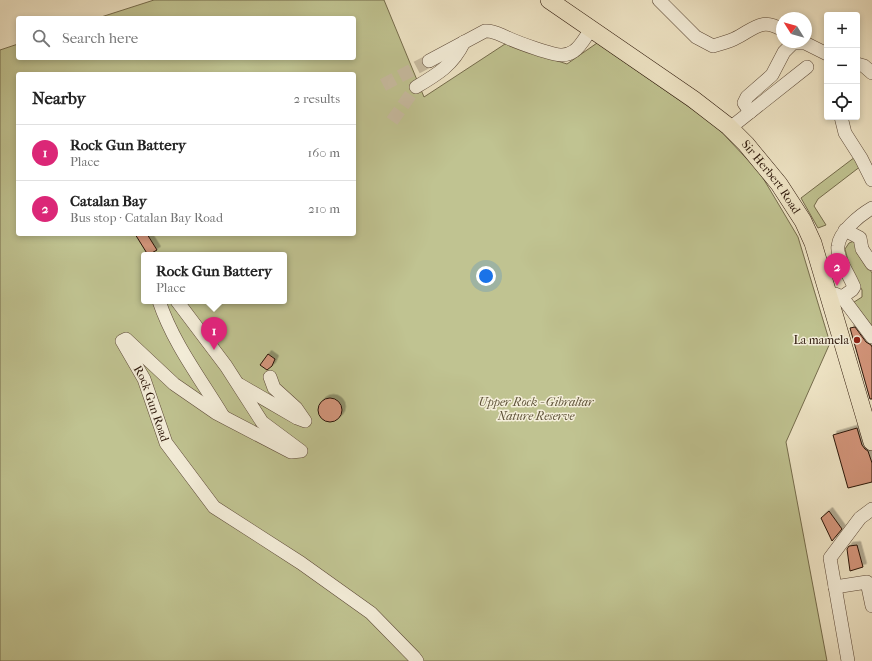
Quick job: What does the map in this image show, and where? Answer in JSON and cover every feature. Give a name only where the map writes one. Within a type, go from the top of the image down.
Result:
[{"type":"main road","name":"Sir Herbert Road","points":[[549,0],[693,99],[730,128],[765,165],[803,220],[836,296],[872,442]]},
{"type":"street","points":[[659,0],[696,37],[713,46],[734,39],[760,24],[776,26]]},
{"type":"street","points":[[429,61],[485,30],[490,30],[513,40],[562,55],[574,51],[591,29]]},
{"type":"street","points":[[416,87],[439,73],[452,62],[464,42]]},
{"type":"street","points":[[812,46],[824,52]]},
{"type":"street","points":[[750,112],[744,103],[747,97],[772,74],[788,48]]},
{"type":"street","points":[[860,65],[864,66],[872,73]]},
{"type":"street","points":[[730,128],[808,67]]},
{"type":"street","points":[[842,120],[845,133],[861,158],[872,180]]},
{"type":"street","points":[[872,208],[845,230],[838,247],[841,260],[854,287],[852,290],[836,296],[872,337]]},
{"type":"street","points":[[845,230],[860,238],[862,249],[872,264]]},
{"type":"street","points":[[160,304],[165,319],[176,341],[224,417]]},
{"type":"street","points":[[179,304],[239,384],[297,418],[305,421],[296,408],[274,388],[270,377]]},
{"type":"street","name":"Rock Gun Road","points":[[239,384],[262,422],[301,451],[291,452],[216,413],[174,384],[126,339],[122,341],[144,379],[166,444],[214,507],[301,563],[371,613],[417,661]]},
{"type":"street","points":[[872,510],[872,519]]},
{"type":"street","points":[[848,661],[830,558],[860,518],[872,510]]},
{"type":"street","points":[[835,587],[867,582],[872,606]]},
{"type":"green space","name":"Upper Rock - Gibraltar Nature Reserve","points":[[154,0],[384,0],[424,97],[505,44],[567,64],[597,43],[715,125],[760,173],[798,237],[830,343],[786,442],[827,661],[0,661],[0,50],[16,45],[16,60],[356,60],[356,16],[104,16]]},
{"type":"green space","points":[[855,157],[861,166],[818,199],[814,206],[826,225],[818,228],[801,198]]},
{"type":"green space","points":[[854,241],[872,273],[872,333],[851,304],[862,297],[862,290],[850,268],[845,249],[849,243]]},
{"type":"building","points":[[136,236],[148,236],[157,250],[153,252],[146,252]]},
{"type":"building","points":[[855,327],[866,342],[872,347],[872,399],[870,399],[850,328]]},
{"type":"building","points":[[268,354],[275,359],[272,366],[267,370],[260,365]]},
{"type":"building","points":[[330,398],[335,399],[341,405],[341,415],[335,421],[330,422],[325,421],[319,415],[318,410],[319,405],[325,399]]},
{"type":"building","points":[[857,428],[862,445],[868,451],[872,463],[872,482],[848,488],[833,435]]},
{"type":"building","points":[[829,511],[842,529],[832,541],[821,518]]},
{"type":"building","points":[[857,545],[863,567],[850,571],[847,549],[849,546]]},
{"type":"tunnel","points":[[383,85],[429,61]]},
{"type":"tunnel","points":[[392,121],[416,87]]},
{"type":"place","name":"Catalan Bay","points":[[837,286]]},
{"type":"place","name":"La mamela","points":[[857,340]]},
{"type":"place","name":"Rock Gun Battery","points":[[214,350]]}]
